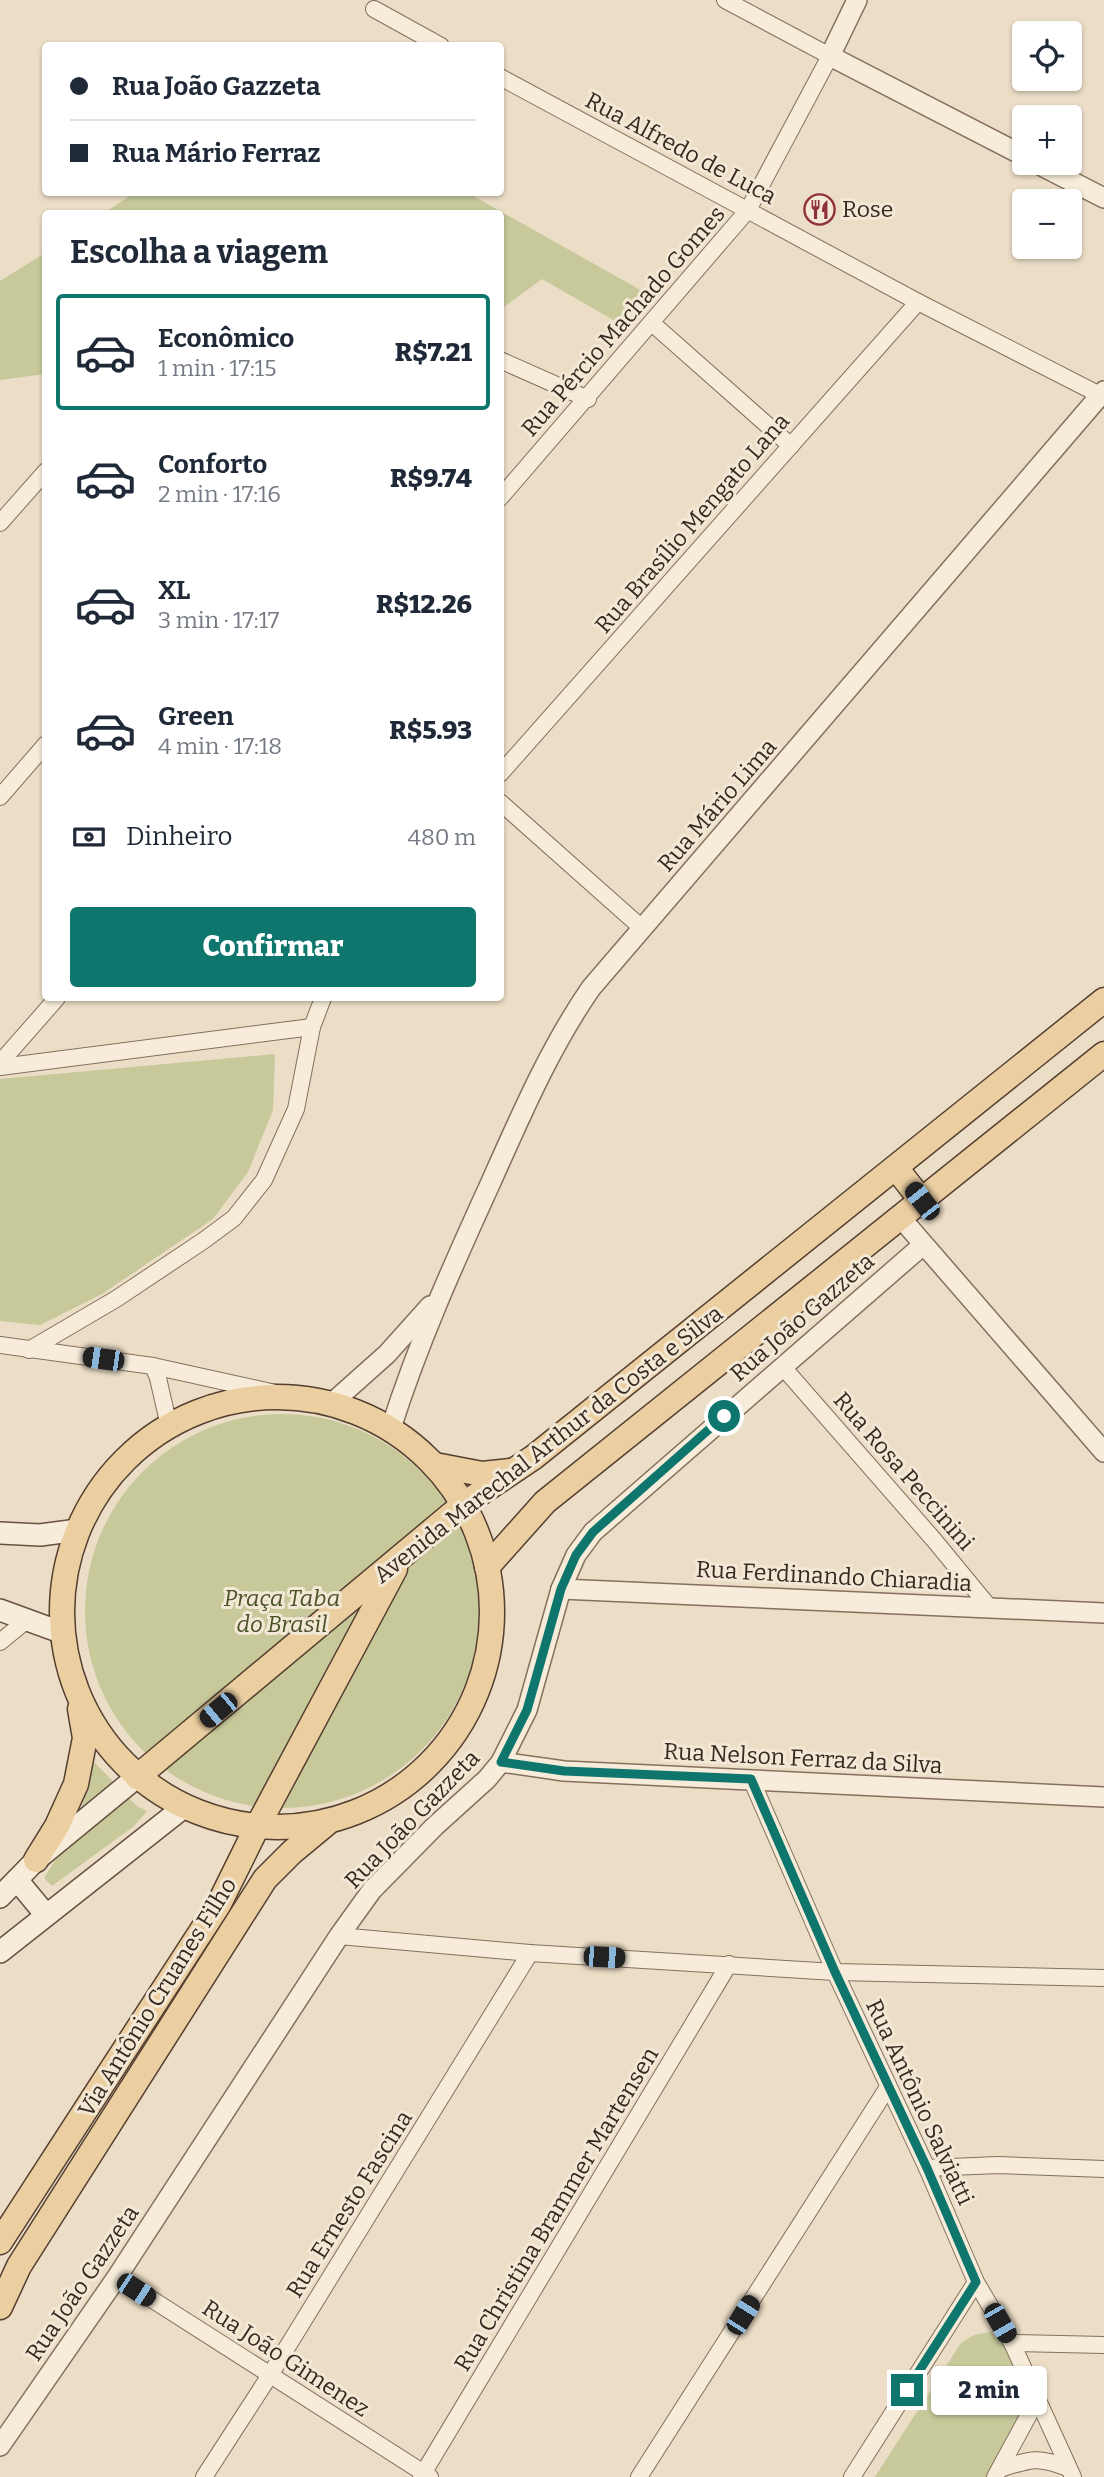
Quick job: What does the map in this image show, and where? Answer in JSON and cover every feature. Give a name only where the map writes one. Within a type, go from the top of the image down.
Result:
[{"type":"main road","name":"Avenida Marechal Arthur da Costa e Silva","points":[[0,1896],[36,1860],[464,1504],[545,1449],[1104,1000]]},
{"type":"main road","name":"Avenida Marechal Arthur da Costa e Silva","points":[[487,1567],[545,1502],[1104,1055]]},
{"type":"main road","points":[[896,1168],[922,1201]]},
{"type":"main road","points":[[36,1860],[57,1826],[76,1784],[85,1738],[63,1633],[62,1598],[68,1563],[78,1530],[115,1470],[169,1426],[207,1408],[248,1398],[289,1396],[332,1403],[391,1428],[435,1465],[464,1504],[474,1524],[487,1567],[492,1603],[490,1639],[482,1675],[469,1709],[449,1740],[416,1775],[366,1808],[307,1825],[257,1827],[219,1820],[184,1807],[137,1777],[103,1739],[78,1695]]},
{"type":"main road","points":[[435,1465],[482,1474],[512,1471]]},
{"type":"main road","points":[[0,1533],[40,1535],[78,1530]]},
{"type":"main road","name":"Via Antônio Cruanes Filho","points":[[0,2242],[219,1904],[257,1827],[401,1559]]},
{"type":"main road","points":[[0,1610],[63,1633]]},
{"type":"main road","points":[[0,1952],[184,1807]]},
{"type":"main road","points":[[219,1820],[233,1847],[234,1874]]},
{"type":"main road","name":"Via Antônio Cruanes Filho","points":[[0,2307],[19,2266],[265,1879],[292,1852],[331,1820]]},
{"type":"main road","points":[[16,1880],[46,1915]]},
{"type":"street","points":[[725,0],[1012,150]]},
{"type":"street","points":[[830,56],[857,0]]},
{"type":"street","points":[[374,9],[435,42]]},
{"type":"street","name":"Rua Pércio Machado Gomes","points":[[504,494],[653,324],[748,210],[830,56]]},
{"type":"street","name":"Rua Alfredo de Luca","points":[[504,79],[918,302],[1102,393]]},
{"type":"street","points":[[1059,175],[1104,198]]},
{"type":"street","name":"Rua Brasílio Mengato Lana","points":[[504,769],[918,302]]},
{"type":"street","points":[[653,324],[791,446]]},
{"type":"street","points":[[504,362],[588,399]]},
{"type":"street","name":"Rua Mário Lima","points":[[391,1428],[438,1298],[544,1063],[566,1024],[591,988],[1102,393]]},
{"type":"street","points":[[0,523],[42,476]]},
{"type":"street","points":[[0,797],[42,749]]},
{"type":"street","points":[[504,806],[643,929]]},
{"type":"street","points":[[0,1065],[54,1001]]},
{"type":"street","points":[[29,1350],[116,1298],[234,1218],[264,1180],[296,1110],[312,1027],[322,1001]]},
{"type":"street","points":[[0,1065],[312,1027]]},
{"type":"street","points":[[900,1217],[1104,1452]]},
{"type":"street","name":"Rua João Gazzeta","points":[[0,2446],[117,2277],[339,1936],[372,1890],[435,1826],[487,1779],[501,1762],[527,1710],[561,1589],[576,1555],[593,1532],[923,1245]]},
{"type":"street","name":"Rua Mário Lima","points":[[332,1403],[387,1354],[438,1298]]},
{"type":"street","points":[[0,1345],[153,1366],[289,1396]]},
{"type":"street","points":[[153,1366],[169,1426]]},
{"type":"street","name":"Rua Rosa Peccinini","points":[[782,1366],[990,1608]]},
{"type":"street","name":"Rua Ferdinando Chiaradia","points":[[561,1589],[1104,1613]]},
{"type":"street","points":[[0,1642],[28,1619]]},
{"type":"street","name":"Rua Nelson Ferraz da Silva","points":[[501,1762],[564,1771],[1104,1797]]},
{"type":"street","name":"Rua Antônio Salviatti","points":[[751,1779],[835,1972],[927,2168],[976,2282],[1012,2343],[1071,2472]]},
{"type":"street","points":[[339,1936],[530,1953],[835,1972],[1104,1978]]},
{"type":"street","name":"Rua Ernesto Fascina","points":[[204,2477],[270,2375],[530,1953]]},
{"type":"street","name":"Rua Christina Brammer Martensen","points":[[425,2476],[729,1964]]},
{"type":"street","points":[[639,2477],[888,2087]]},
{"type":"street","points":[[927,2168],[999,2165],[1104,2169]]},
{"type":"street","name":"Rua João Gimenez","points":[[117,2277],[425,2476]]},
{"type":"street","points":[[852,2477],[976,2282]]},
{"type":"street","points":[[1012,2343],[1104,2346]]},
{"type":"street","points":[[997,2473],[1038,2398]]},
{"type":"street","points":[[997,2473],[1031,2459],[1046,2459],[1071,2472]]},
{"type":"green space","points":[[130,196],[473,196],[498,210],[109,210]]},
{"type":"green space","points":[[504,213],[644,292],[615,321],[542,279],[504,307]]},
{"type":"green space","points":[[42,255],[42,374],[0,380],[0,281]]},
{"type":"green space","points":[[275,1054],[273,1110],[248,1172],[213,1219],[102,1294],[40,1325],[0,1321],[0,1079]]},
{"type":"green space","name":"Praça Taba do Brasil","points":[[282,1414],[320,1418],[357,1429],[391,1447],[421,1472],[446,1502],[464,1536],[475,1573],[479,1611],[475,1649],[464,1686],[446,1720],[421,1750],[391,1775],[357,1793],[320,1804],[282,1808],[244,1804],[207,1793],[173,1775],[143,1750],[118,1720],[100,1686],[89,1649],[85,1611],[89,1573],[100,1536],[118,1502],[143,1472],[173,1447],[207,1429],[244,1418]]},
{"type":"green space","points":[[93,1761],[137,1806],[147,1811],[134,1826],[52,1886],[44,1878],[77,1825]]},
{"type":"green space","points":[[991,2332],[1006,2341],[1026,2379],[1030,2406],[986,2477],[875,2477],[961,2343],[974,2335]]},
{"type":"place","name":"Rose","points":[[819,209]]},
{"type":"route","points":[[724,1416],[593,1532],[576,1555],[561,1589],[527,1710],[501,1762],[564,1771],[751,1779],[835,1972],[927,2168],[976,2282],[907,2390]]}]
